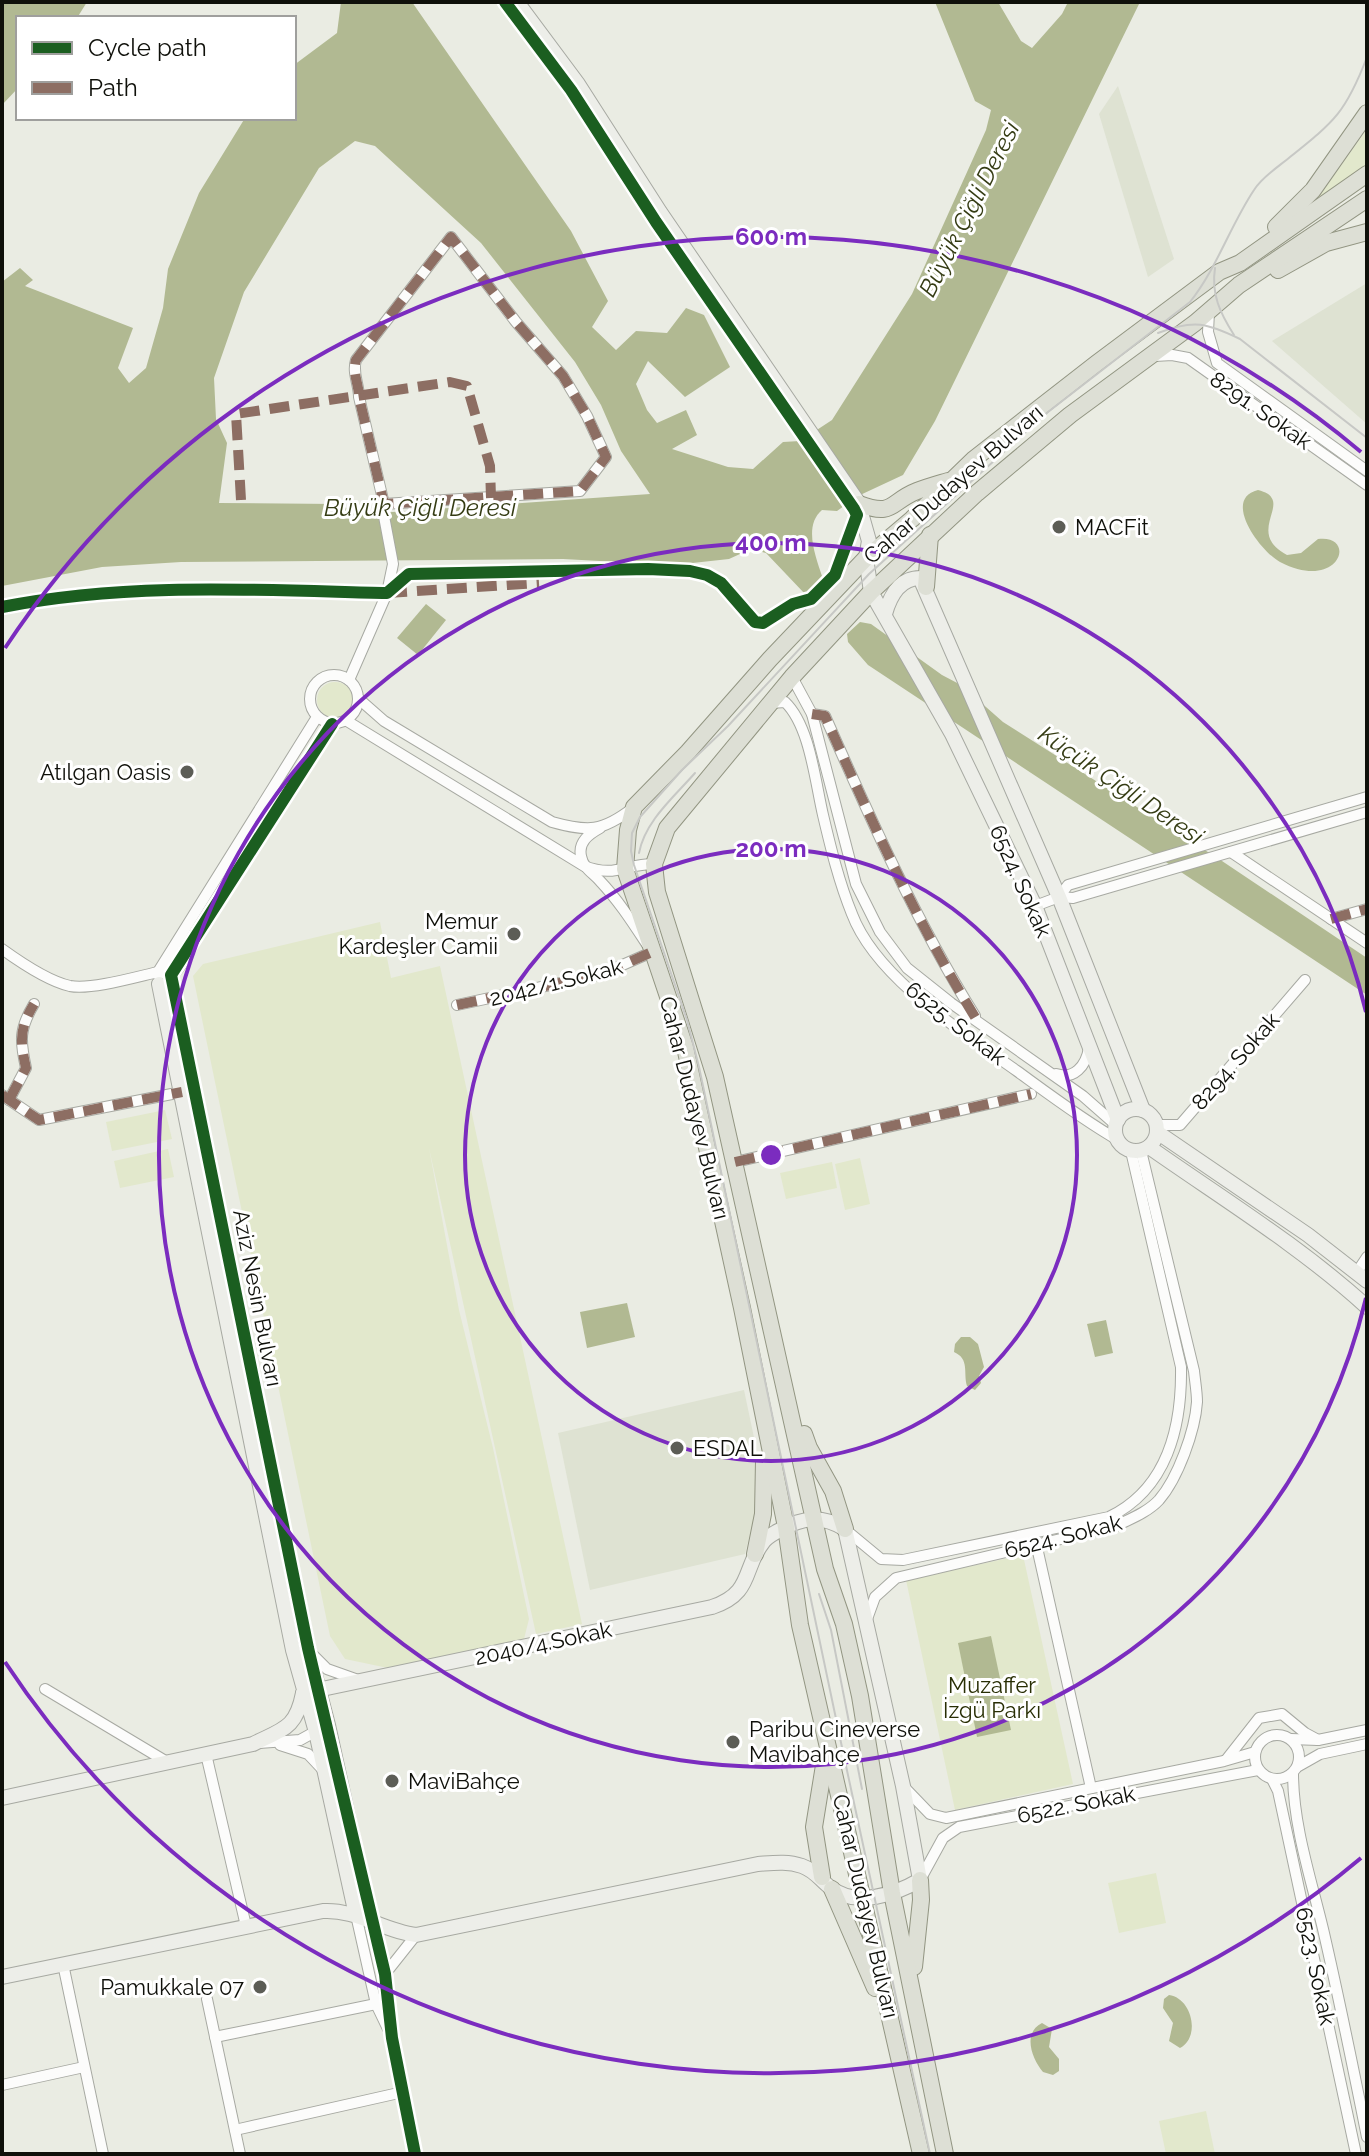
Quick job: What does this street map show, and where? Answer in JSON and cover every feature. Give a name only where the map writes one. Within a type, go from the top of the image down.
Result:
[{"type":"main road","points":[[1240,263],[1313,190],[1367,113]]},
{"type":"main road","points":[[1240,263],[1367,174]]},
{"type":"main road","points":[[1239,285],[1367,199]]},
{"type":"main road","points":[[1239,285],[1273,273],[1326,243],[1367,232]]},
{"type":"main road","name":"Cahar Dudayev Bulvarı","points":[[921,2154],[800,1625],[786,1527],[685,1047],[625,869],[626,845],[634,807],[866,558],[974,459],[1219,272],[1240,263]]},
{"type":"main road","name":"Cahar Dudayev Bulvarı","points":[[945,2154],[892,1893],[860,1696],[844,1624],[825,1569],[735,1162],[700,1026],[657,892],[654,864],[667,828],[792,677],[871,592],[1025,451],[1239,285]]},
{"type":"main road","points":[[859,505],[877,511],[891,508],[915,491],[953,480]]},
{"type":"main road","points":[[926,587],[930,535]]},
{"type":"main road","points":[[780,1364],[809,1448],[833,1491],[845,1529]]},
{"type":"main road","points":[[755,1554],[763,1514],[765,1476],[761,1404]]},
{"type":"main road","points":[[830,1747],[825,1755],[823,1785],[814,1827],[827,1883],[868,1968],[902,2065]]},
{"type":"main road","points":[[920,1880],[921,1900],[913,1958],[925,2059]]},
{"type":"street","points":[[517,2],[578,84],[660,212],[859,505],[869,541],[866,558],[871,592]]},
{"type":"street","points":[[349,680],[387,593],[393,564],[384,507],[359,397],[359,384],[353,369],[356,360],[451,237],[516,322],[563,376],[587,416],[606,457],[580,491],[384,507]]},
{"type":"street","name":"8291. Sokak","points":[[1209,310],[1208,332],[1217,363],[1367,471]]},
{"type":"street","name":"8291. Sokak","points":[[1149,356],[1188,358],[1367,485]]},
{"type":"street","points":[[885,614],[889,597],[911,578],[920,578],[926,587]]},
{"type":"street","name":"6524. Sokak","points":[[926,587],[1059,897],[1143,1110],[1151,1116],[1157,1128]]},
{"type":"street","name":"6524. Sokak","points":[[871,592],[952,734],[1035,906],[1117,1128]]},
{"type":"street","points":[[359,699],[356,711],[347,721],[332,724],[317,717],[310,694],[319,680],[334,675],[349,680],[359,699],[384,721],[552,822],[579,830],[600,828]]},
{"type":"street","name":"6525. Sokak","points":[[792,677],[812,714],[856,884],[880,932],[907,968],[1083,1096],[1117,1128]]},
{"type":"street","name":"6525. Sokak","points":[[771,703],[785,702],[795,712],[805,737],[841,884],[853,919],[877,956],[915,995],[1095,1127],[1117,1128]]},
{"type":"street","points":[[812,714],[825,716],[911,902],[945,968],[978,1022]]},
{"type":"street","points":[[167,974],[317,717]]},
{"type":"street","points":[[347,721],[584,866],[602,873],[639,864],[654,864]]},
{"type":"street","points":[[2,949],[28,967],[70,986],[167,974],[332,724]]},
{"type":"street","points":[[1059,897],[1068,885],[1367,797]]},
{"type":"street","points":[[634,807],[611,824],[587,835],[581,847],[584,866],[601,882],[652,952]]},
{"type":"street","points":[[1035,906],[1059,897],[1073,898],[1367,812]]},
{"type":"street","points":[[1227,853],[1367,943]]},
{"type":"street","points":[[1331,919],[1367,909]]},
{"type":"street","name":"2042/1.Sokak","points":[[457,1005],[602,974],[652,952]]},
{"type":"street","name":"Aziz Nesin Bulvarı","points":[[167,974],[182,1092],[303,1693],[322,1728],[385,1974],[392,2038],[415,2154]]},
{"type":"street","name":"Aziz Nesin Bulvarı","points":[[167,974],[319,1689],[325,1772],[376,2004],[392,2038]]},
{"type":"street","name":"8294. Sokak","points":[[1157,1128],[1180,1125],[1305,980]]},
{"type":"street","points":[[34,1004],[23,1022],[21,1044],[26,1068],[6,1097],[39,1120],[182,1092]]},
{"type":"street","points":[[1043,1068],[1065,1077],[1073,1075],[1083,1065],[1089,1048]]},
{"type":"street","points":[[735,1162],[1031,1094]]},
{"type":"street","points":[[1143,1110],[1129,1111],[1117,1128],[1140,1149],[1334,1276],[1367,1307]]},
{"type":"street","points":[[1140,1149],[1157,1128],[1362,1277],[1367,1257]]},
{"type":"street","name":"6524. Sokak","points":[[845,1529],[881,1559],[903,1560],[1109,1517],[1127,1508],[1148,1489],[1166,1458],[1181,1399],[1181,1367],[1140,1149]]},
{"type":"street","name":"6524. Sokak","points":[[866,1621],[875,1597],[896,1578],[1116,1526],[1158,1501],[1185,1453],[1197,1402],[1194,1371],[1140,1149]]},
{"type":"street","points":[[2,1977],[323,1911],[336,1910],[356,1915],[401,1933],[416,1935],[758,1864],[784,1862],[803,1866],[827,1883],[863,1897],[892,1893],[920,1880],[903,1786],[845,1529],[814,1518],[802,1520],[766,1538],[755,1554]]},
{"type":"street","points":[[1036,1543],[1091,1788]]},
{"type":"street","name":"2040/4.Sokak","points":[[303,1693],[726,1603],[743,1588],[755,1554]]},
{"type":"street","points":[[308,1648],[327,1669],[360,1680]]},
{"type":"street","points":[[45,1689],[167,1762]]},
{"type":"street","points":[[253,1744],[289,1726],[299,1713],[303,1693]]},
{"type":"street","points":[[1224,1761],[1259,1718],[1282,1714],[1318,1740]]},
{"type":"street","points":[[2,1798],[253,1744],[300,1740],[322,1728]]},
{"type":"street","points":[[1367,1730],[1318,1740],[1291,1739],[1279,1734],[1266,1737],[1255,1752],[1258,1770],[1272,1779],[1287,1777],[1320,1754],[1367,1744]]},
{"type":"street","points":[[1291,1739],[1298,1749],[1295,1770]]},
{"type":"street","points":[[274,1743],[308,1754],[325,1772]]},
{"type":"street","name":"6522. Sokak","points":[[903,1786],[930,1814],[946,1818],[1255,1752]]},
{"type":"street","points":[[206,1754],[246,1926]]},
{"type":"street","name":"6522. Sokak","points":[[920,1880],[943,1838],[959,1827],[1258,1770]]},
{"type":"street","name":"6523. Sokak","points":[[1295,1770],[1293,1787],[1305,1855],[1344,2019],[1367,2137]]},
{"type":"street","name":"6523. Sokak","points":[[1272,1779],[1279,1794],[1356,2154]]},
{"type":"street","points":[[385,1974],[416,1935]]},
{"type":"street","points":[[63,1964],[103,2154]]},
{"type":"street","points":[[207,1999],[240,2154]]},
{"type":"street","points":[[215,2037],[376,2004]]},
{"type":"street","points":[[2,2085],[84,2067]]},
{"type":"street","points":[[235,2130],[403,2092]]},
{"type":"shaded area","points":[[1118,86],[1174,259],[1148,277],[1099,114]]},
{"type":"shaded area","points":[[1367,283],[1367,424],[1272,341]]},
{"type":"shaded area","points":[[744,1390],[756,1447],[755,1514],[745,1554],[590,1590],[558,1433]]},
{"type":"green space","points":[[1367,129],[1367,165],[1318,198]]},
{"type":"green space","points":[[335,682],[348,687],[353,700],[348,713],[335,718],[322,713],[317,700],[322,687]]},
{"type":"green space","points":[[380,922],[391,978],[440,966],[582,1624],[536,1634],[429,1148],[459,1310],[493,1448],[529,1619],[524,1639],[388,1668],[345,1659],[330,1636],[193,976],[203,964]]},
{"type":"green space","points":[[165,1110],[172,1139],[112,1151],[106,1122]]},
{"type":"green space","points":[[168,1149],[174,1177],[120,1188],[114,1161]]},
{"type":"green space","points":[[860,1158],[870,1204],[845,1210],[835,1164]]},
{"type":"green space","points":[[832,1162],[837,1188],[786,1199],[780,1173]]},
{"type":"green space","name":"Muzaffer İzgü Parkı","points":[[1023,1555],[1073,1784],[955,1810],[906,1580]]},
{"type":"green space","points":[[1156,1873],[1166,1923],[1119,1933],[1108,1883]]},
{"type":"green space","points":[[1206,2111],[1215,2154],[1166,2154],[1159,2121]]},
{"type":"water","points":[[2,2],[87,2],[78,16],[16,16],[16,90],[2,105]]},
{"type":"water","name":"Büyük Çiğli Deresi","points":[[341,2],[412,2],[571,231],[608,301],[592,327],[616,350],[636,331],[667,333],[686,308],[704,315],[730,367],[685,397],[648,361],[636,384],[647,410],[657,423],[686,410],[697,435],[672,449],[728,467],[753,469],[783,442],[800,441],[832,420],[912,294],[986,130],[991,110],[975,101],[935,2],[998,2],[1021,41],[1032,48],[1062,14],[1068,2],[1140,2],[935,421],[903,475],[858,496],[837,511],[822,510],[816,517],[812,533],[822,576],[805,594],[766,553],[751,549],[729,559],[674,565],[563,559],[181,562],[102,567],[2,586],[2,282],[20,268],[33,280],[25,286],[133,328],[118,368],[129,383],[146,368],[163,308],[168,269],[199,193],[244,120],[296,120],[296,64],[337,33]],"holes":[[[355,141],[375,146],[481,243],[575,362],[601,405],[621,451],[650,494],[364,514],[336,504],[219,503],[227,443],[216,419],[214,378],[244,292],[319,168]]]},
{"type":"water","points":[[1258,490],[1269,495],[1273,501],[1269,536],[1274,546],[1287,555],[1301,553],[1318,539],[1330,540],[1337,545],[1339,552],[1336,560],[1329,567],[1317,571],[1300,570],[1280,562],[1263,548],[1248,526],[1243,504],[1248,495]]},
{"type":"water","points":[[426,604],[446,620],[418,655],[397,638]]},
{"type":"water","points":[[860,622],[871,624],[961,685],[1003,722],[1222,861],[1367,958],[1367,995],[868,665],[848,642],[847,634]]},
{"type":"water","points":[[627,1303],[635,1337],[587,1348],[580,1312]]},
{"type":"water","points":[[1106,1320],[1113,1353],[1095,1357],[1087,1324]]},
{"type":"water","points":[[961,1337],[970,1337],[978,1344],[984,1367],[979,1376],[981,1383],[975,1390],[967,1386],[964,1362],[954,1352],[955,1344]]},
{"type":"water","points":[[991,1636],[1011,1730],[977,1737],[958,1643]]},
{"type":"water","points":[[1169,1995],[1183,2003],[1191,2018],[1190,2036],[1180,2048],[1169,2041],[1173,2023],[1163,2008],[1164,1999]]},
{"type":"water","points":[[1042,2023],[1052,2029],[1049,2047],[1059,2059],[1059,2071],[1053,2075],[1043,2072],[1031,2046],[1032,2033]]},
{"type":"tram line","points":[[930,2154],[699,1067],[687,1020],[634,865],[632,833],[640,817],[682,770],[728,726],[869,574],[1048,412],[1190,302],[1257,185],[1338,114],[1367,57]]},
{"type":"tram line","points":[[1215,268],[1214,286],[1218,303],[1234,335]]},
{"type":"tram line","points":[[1158,333],[1181,326],[1200,325],[1240,339],[1367,438]]},
{"type":"tram line","points":[[639,853],[647,830],[695,773]]},
{"type":"tram line","points":[[819,1594],[831,1630],[862,1789]]},
{"type":"marked path","points":[[383,511],[384,504],[359,397],[356,360],[451,237],[516,322],[563,376],[587,416],[606,457],[580,491],[384,504]]},
{"type":"marked path","points":[[241,500],[236,414],[450,382],[467,386],[490,466],[491,498]]},
{"type":"marked path","points":[[387,593],[539,583]]},
{"type":"marked path","points":[[812,714],[825,716],[915,910],[978,1022]]},
{"type":"marked path","points":[[1331,919],[1367,909]]},
{"type":"marked path","points":[[457,1005],[602,974],[652,952]]},
{"type":"marked path","points":[[9,1100],[26,1068],[22,1035],[34,1004]]},
{"type":"marked path","points":[[2,1095],[39,1120],[182,1092]]},
{"type":"marked path","points":[[735,1162],[1031,1094]]},
{"type":"cycle path","points":[[2,607],[50,599],[146,591],[387,593],[409,574],[648,569],[707,575],[721,583],[755,622],[763,623],[793,604],[811,599],[835,575],[857,515],[854,509],[656,222],[571,90],[505,2]]},
{"type":"cycle path","points":[[332,724],[171,975],[308,1648],[385,1974],[392,2038],[415,2154]]},
{"type":"place","name":"MACFit","points":[[1059,527]]},
{"type":"place","name":"Atılgan Oasis","points":[[187,772]]},
{"type":"place","name":"Memur Kardeşler Camii","points":[[514,934]]},
{"type":"place","name":"ESDAL","points":[[677,1448]]},
{"type":"place","name":"Paribu Cineverse Mavibahçe","points":[[733,1742]]},
{"type":"place","name":"MaviBahçe","points":[[392,1781]]},
{"type":"place","name":"Pamukkale 07","points":[[260,1987]]},
{"type":"water label","name":"Küçük Çiğli Deresi","points":[[1121,785]]}]
